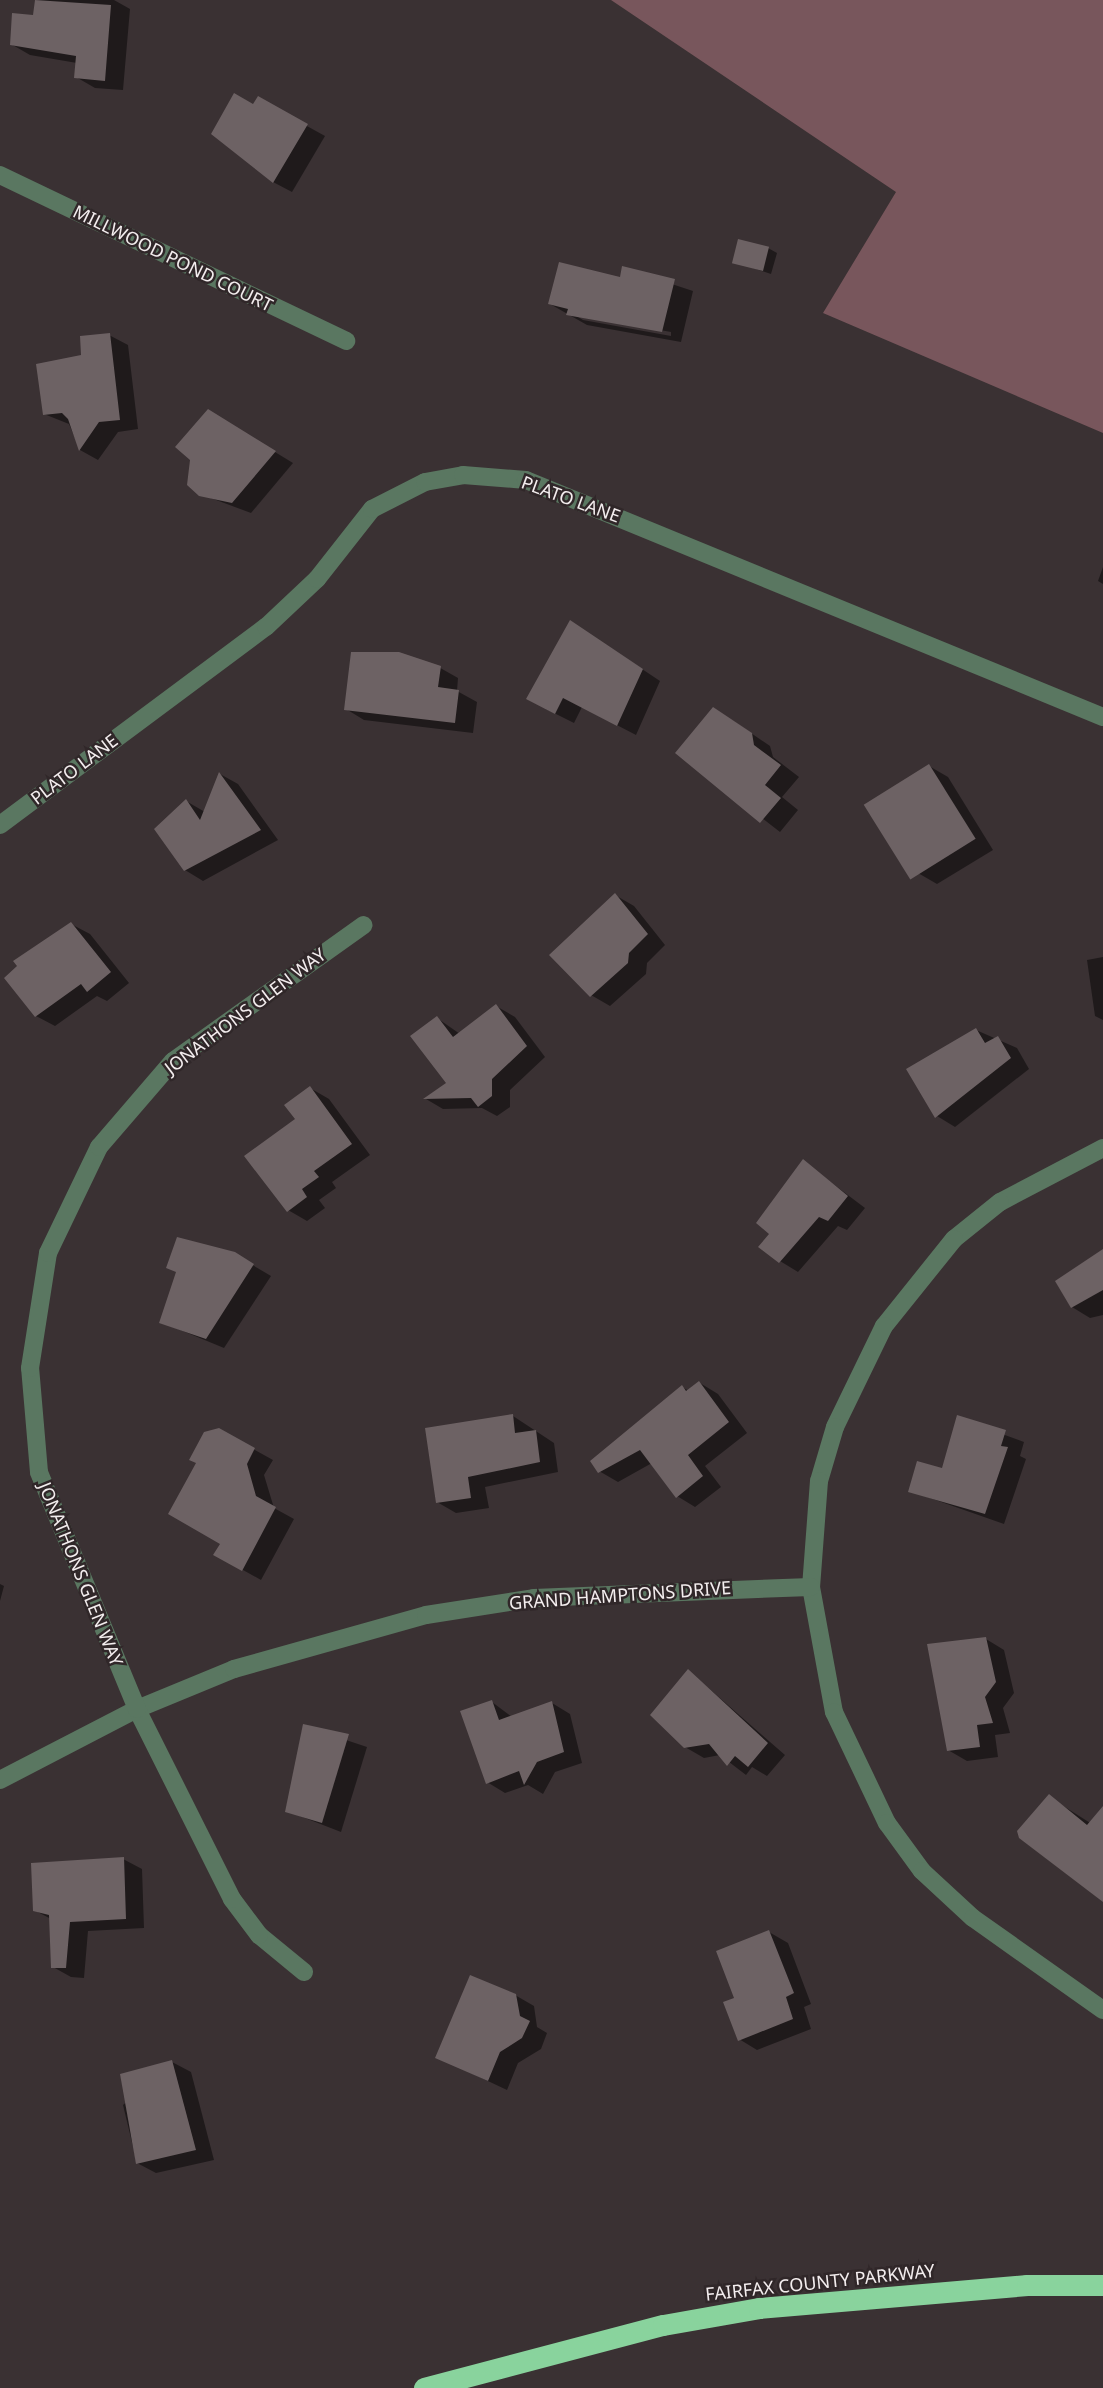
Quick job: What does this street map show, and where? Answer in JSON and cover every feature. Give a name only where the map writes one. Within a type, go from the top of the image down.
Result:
[{"type":"highway","name":"FAIRFAX COUNTY PARKWAY","points":[[424,2388],[663,2325],[759,2308],[1027,2285],[1103,2285]]},
{"type":"street","name":"MILLWOOD POND COURT","points":[[0,175],[346,341]]},
{"type":"street","name":"PLATO LANE","points":[[0,825],[266,626],[317,579],[372,509],[425,482],[463,475],[526,480],[1103,718]]},
{"type":"street","name":"JONATHONS GLEN WAY","points":[[304,1972],[259,1935],[232,1899],[137,1709],[39,1472],[30,1368],[48,1253],[88,1167],[134,1100],[173,1061],[364,925]]},
{"type":"street","points":[[1103,1148],[1000,1202],[954,1239],[884,1326],[856,1374],[825,1459],[812,1532],[811,1587],[834,1712],[887,1823],[922,1871],[973,1918],[1103,2010]]},
{"type":"street","name":"GRAND HAMPTONS DRIVE","points":[[0,1780],[137,1709],[314,1643],[426,1615],[534,1598],[811,1587]]},
{"type":"shaded area","points":[[611,0],[1103,0],[1103,433],[823,313],[896,192]]},
{"type":"building","points":[[35,0],[111,5],[105,81],[74,78],[76,56],[10,45],[12,13],[33,15]]},
{"type":"building","points":[[234,93],[253,104],[258,96],[308,124],[273,183],[211,134]]},
{"type":"building","points":[[738,239],[769,247],[763,271],[732,263]]},
{"type":"building","points":[[559,262],[620,277],[622,266],[675,279],[662,332],[566,315],[568,309],[548,304]]},
{"type":"building","points":[[110,333],[120,420],[99,422],[79,451],[68,419],[62,413],[43,415],[36,364],[81,355],[80,336]]},
{"type":"building","points":[[208,409],[276,451],[232,503],[199,496],[187,485],[190,460],[175,447]]},
{"type":"building","points":[[570,620],[643,669],[617,726],[563,698],[555,714],[526,699]]},
{"type":"building","points":[[351,652],[399,652],[441,666],[438,687],[459,690],[455,723],[344,710]]},
{"type":"building","points":[[713,707],[752,733],[754,745],[781,765],[765,785],[781,798],[760,823],[675,753]]},
{"type":"building","points":[[929,764],[976,839],[910,879],[864,805]]},
{"type":"building","points":[[219,772],[261,830],[184,871],[154,829],[186,799],[200,820]]},
{"type":"building","points":[[615,893],[648,934],[629,953],[628,963],[590,997],[549,955]]},
{"type":"building","points":[[71,922],[111,972],[87,992],[81,984],[35,1017],[4,978],[17,966],[13,961]]},
{"type":"building","points":[[496,1004],[527,1046],[492,1079],[492,1096],[478,1107],[471,1098],[423,1099],[446,1083],[410,1036],[437,1016],[453,1037]]},
{"type":"building","points":[[976,1028],[985,1043],[998,1036],[1011,1058],[935,1118],[906,1069]]},
{"type":"building","points":[[310,1086],[352,1144],[314,1171],[319,1177],[302,1189],[307,1197],[287,1212],[244,1156],[295,1119],[284,1105]]},
{"type":"building","points":[[803,1159],[848,1196],[828,1221],[819,1217],[779,1263],[758,1247],[769,1234],[756,1223]]},
{"type":"building","points":[[177,1237],[235,1252],[254,1264],[206,1339],[159,1323],[176,1272],[166,1268]]},
{"type":"building","points":[[1103,1249],[1103,1290],[1071,1308],[1055,1281]]},
{"type":"building","points":[[699,1381],[729,1422],[688,1455],[703,1476],[676,1498],[640,1450],[598,1473],[590,1461],[682,1385],[686,1391]]},
{"type":"building","points":[[513,1414],[515,1433],[536,1430],[540,1462],[468,1477],[471,1498],[436,1503],[425,1428]]},
{"type":"building","points":[[957,1415],[1006,1430],[1001,1446],[1008,1447],[985,1514],[908,1492],[917,1461],[942,1468]]},
{"type":"building","points":[[219,1428],[255,1448],[247,1464],[256,1496],[276,1507],[242,1571],[213,1555],[220,1544],[168,1514],[196,1463],[189,1460],[204,1432]]},
{"type":"building","points":[[986,1637],[996,1682],[985,1697],[993,1723],[977,1725],[980,1747],[947,1751],[927,1644]]},
{"type":"building","points":[[688,1669],[768,1743],[748,1767],[735,1756],[727,1766],[709,1744],[684,1748],[650,1715]]},
{"type":"building","points":[[492,1700],[499,1720],[552,1701],[564,1752],[537,1762],[524,1785],[519,1771],[486,1784],[460,1711]]},
{"type":"building","points":[[303,1724],[349,1734],[322,1823],[285,1812]]},
{"type":"building","points":[[1049,1794],[1087,1825],[1103,1806],[1103,1902],[1019,1838],[1017,1831]]},
{"type":"building","points":[[124,1857],[126,1919],[70,1922],[66,1968],[51,1968],[49,1915],[33,1911],[31,1863]]},
{"type":"building","points":[[769,1930],[794,1993],[786,1997],[793,2019],[738,2041],[723,2002],[734,1998],[716,1951]]},
{"type":"building","points":[[470,1975],[516,1994],[520,2016],[530,2021],[522,2038],[500,2052],[488,2081],[435,2058]]},
{"type":"building","points":[[172,2060],[196,2150],[136,2164],[120,2074]]}]
